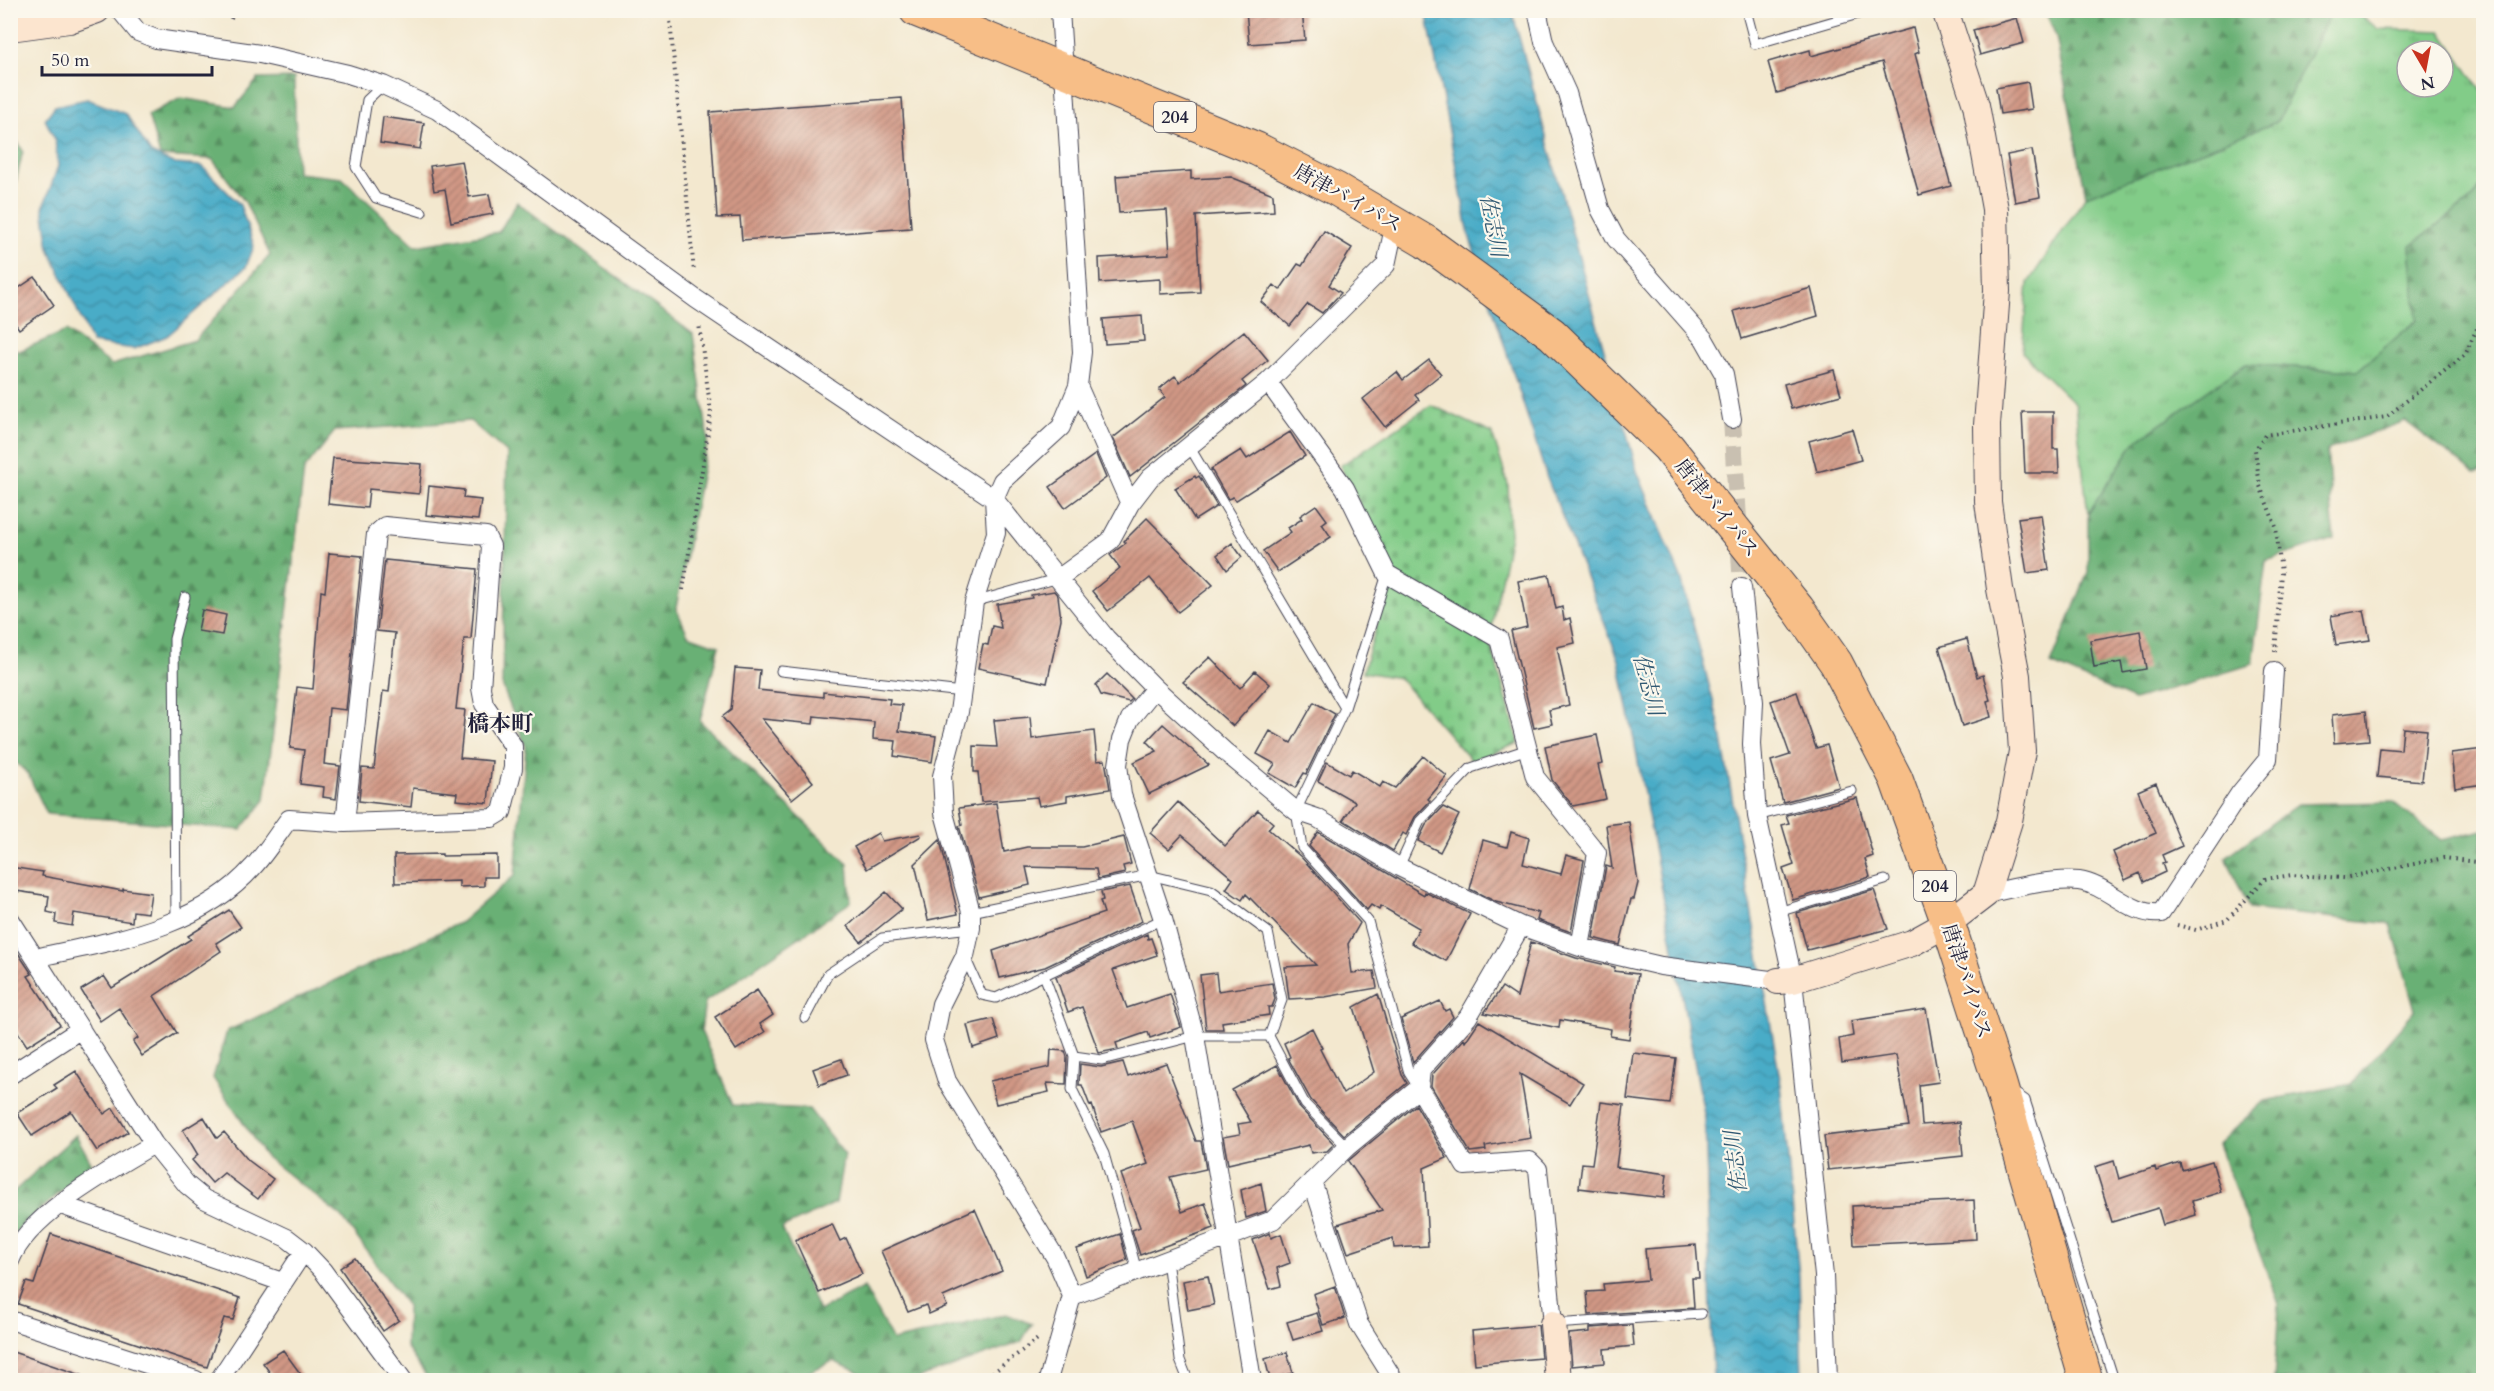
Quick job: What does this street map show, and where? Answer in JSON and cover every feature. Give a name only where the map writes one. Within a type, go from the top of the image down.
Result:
[{"type":"highway","name":"唐津バイパス","points":[[916,10],[1257,149],[1336,189],[1395,223],[1426,242],[1552,334],[1668,447],[1798,609],[1836,663],[1896,779],[1948,924],[2000,1084],[2086,1380]]},
{"type":"street","points":[[10,28],[69,20],[97,10]]},
{"type":"street","points":[[120,10],[138,32],[156,39],[260,54],[383,85],[437,110],[696,299],[994,499],[1106,638],[1155,688],[1296,812],[1317,818],[1399,867],[1521,926],[1580,947],[1661,966],[1786,981],[1912,943],[1948,924],[1986,894],[2034,884],[2079,881],[2098,886],[2150,915],[2161,913],[2240,793],[2268,759],[2274,670]]},
{"type":"street","points":[[1048,1380],[1072,1296],[1055,1257],[947,1081],[934,1040],[941,1004],[965,956],[971,920],[944,813],[942,776],[962,692],[974,602],[996,533],[994,499],[1002,481],[1061,427],[1078,386],[1082,352],[1066,73],[1060,10]]},
{"type":"street","points":[[1537,10],[1544,42],[1567,93],[1600,209],[1616,239],[1704,339],[1724,374],[1732,419]]},
{"type":"street","points":[[1945,10],[1976,105],[1995,209],[1997,291],[1987,425],[1988,502],[2000,589],[2017,676],[2022,751],[2009,821],[1986,894]]},
{"type":"street","points":[[1059,579],[1110,541],[1130,504],[1150,478],[1268,382],[1386,265],[1395,223]]},
{"type":"street","points":[[1268,382],[1346,488],[1387,574],[1498,639],[1535,777],[1597,853],[1580,947]]},
{"type":"street","points":[[1078,386],[1130,504]]},
{"type":"street","points":[[35,958],[121,939],[176,921],[218,898],[252,868],[289,819],[345,823],[492,818],[502,812],[513,768],[513,746],[484,704],[481,688],[491,546],[486,536],[385,526],[376,534],[345,823]]},
{"type":"street","points":[[1742,587],[1754,702],[1752,744],[1758,816],[1778,912],[1824,1276],[1828,1380]]},
{"type":"street","points":[[1155,688],[1130,719],[1122,739],[1118,765],[1122,795],[1163,919],[1195,1036],[1252,1380]]},
{"type":"street","points":[[10,919],[154,1144],[187,1185],[204,1199],[287,1238],[304,1251],[323,1271],[403,1380]]},
{"type":"street","points":[[1521,926],[1468,1017],[1421,1070],[1419,1088],[1465,1166],[1530,1161],[1538,1169],[1558,1380]]},
{"type":"street","points":[[10,1075],[81,1029]]},
{"type":"street","points":[[1072,1296],[1272,1220],[1347,1148],[1419,1088]]},
{"type":"street","points":[[10,1262],[37,1225],[61,1204],[95,1179],[154,1144]]},
{"type":"street","points":[[1312,1182],[1359,1324],[1394,1380]]},
{"type":"street","points":[[61,1204],[282,1282]]},
{"type":"street","points":[[219,1380],[304,1251]]},
{"type":"street","points":[[10,1320],[196,1380]]},
{"type":"lane","points":[[1746,10],[1755,44],[1872,10]]},
{"type":"lane","points":[[383,85],[367,100],[356,167],[376,198],[422,212]]},
{"type":"lane","points":[[1189,446],[1345,708]]},
{"type":"lane","points":[[1387,574],[1345,708],[1296,812],[1302,848],[1368,921],[1409,1073],[1419,1088]]},
{"type":"lane","points":[[974,602],[1059,579]]},
{"type":"lane","points":[[176,921],[174,639],[185,597]]},
{"type":"lane","points":[[781,671],[962,692]]},
{"type":"lane","points":[[1399,867],[1420,821],[1471,768],[1528,749]]},
{"type":"lane","points":[[1758,816],[1852,791]]},
{"type":"lane","points":[[805,1018],[828,974],[882,938],[971,920],[1149,874],[1211,890],[1268,932],[1282,1000],[1269,1036],[1305,1104],[1347,1148]]},
{"type":"lane","points":[[1778,912],[1885,880]]},
{"type":"lane","points":[[965,956],[982,995],[996,998],[1163,919]]},
{"type":"lane","points":[[1044,975],[1074,1056],[1072,1089],[1104,1154],[1137,1271]]},
{"type":"lane","points":[[1074,1056],[1102,1060],[1195,1036],[1269,1036]]},
{"type":"lane","points":[[2000,1084],[2025,1100],[2114,1380]]},
{"type":"lane","points":[[1167,1260],[1180,1360],[1188,1380]]},
{"type":"lane","points":[[1553,1324],[1701,1314]]},
{"type":"path","points":[[231,19],[234,10]]},
{"type":"path","points":[[2274,670],[2281,573],[2276,527],[2260,486],[2255,450],[2265,435],[2386,417],[2465,355],[2484,313]]},
{"type":"path","points":[[2161,913],[2169,924],[2196,930],[2226,921],[2265,879],[2292,875],[2344,878],[2445,858],[2484,864]]},
{"type":"path","points":[[983,1380],[1064,1319]]},
{"type":"green space","points":[[2045,11],[2331,11],[2277,122],[2086,196],[2056,36]]},
{"type":"green space","points":[[2331,11],[2354,11],[2379,29],[2441,31],[2446,39],[2395,39],[2395,99],[2455,99],[2455,52],[2483,94],[2483,182],[2473,198],[2410,246],[2417,320],[2357,371],[2246,364],[2134,443],[2088,514],[2075,404],[2022,352],[2028,283],[2086,196],[2277,122]]},
{"type":"green space","points":[[294,78],[297,173],[342,178],[416,246],[499,232],[517,202],[693,334],[708,439],[676,608],[688,635],[719,646],[700,721],[848,864],[851,902],[705,1002],[701,1031],[733,1105],[809,1109],[844,1154],[836,1203],[782,1228],[819,1311],[864,1287],[893,1341],[1006,1314],[1032,1324],[1021,1342],[914,1380],[876,1380],[833,1361],[791,1380],[429,1380],[406,1347],[407,1306],[342,1217],[265,1156],[213,1078],[227,1031],[461,922],[515,875],[526,747],[502,685],[507,453],[470,421],[335,431],[304,470],[265,800],[241,830],[47,814],[28,774],[11,758],[10,341],[17,352],[66,331],[112,365],[195,340],[270,255],[245,202],[212,159],[160,156],[148,115],[181,98],[235,107],[258,79]]},
{"type":"green space","points":[[11,132],[23,151],[11,202]]},
{"type":"green space","points":[[2483,182],[2483,472],[2474,473],[2405,421],[2327,450],[2334,539],[2266,561],[2253,664],[2134,700],[2051,664],[2088,572],[2088,514],[2134,443],[2246,364],[2357,371],[2417,320],[2410,246],[2473,198]]},
{"type":"green space","points":[[1431,405],[1492,433],[1508,484],[1510,535],[1489,639],[1519,743],[1472,761],[1399,678],[1363,672],[1393,569],[1340,466]]},
{"type":"green space","points":[[2393,802],[2441,840],[2483,830],[2483,1380],[2274,1380],[2279,1304],[2218,1144],[2264,1101],[2351,1084],[2415,1010],[2391,924],[2249,909],[2226,857],[2298,804]]},
{"type":"green space","points":[[76,1135],[92,1164],[11,1236],[10,1195]]},
{"type":"water","name":"佐志川","points":[[1426,11],[1512,11],[1637,471],[1681,578],[1720,727],[1781,1085],[1799,1276],[1802,1380],[1713,1380],[1705,1119],[1619,660],[1547,478],[1469,235]]},
{"type":"water","points":[[87,99],[126,114],[151,153],[175,164],[202,166],[240,205],[254,246],[246,267],[167,336],[134,349],[92,343],[49,248],[43,208],[58,166],[55,140],[45,119],[55,106]]},
{"type":"building","points":[[1246,10],[1302,10],[1305,40],[1249,44]]},
{"type":"building","points":[[2017,18],[2024,43],[1980,55],[1973,30]]},
{"type":"building","points":[[1913,28],[1919,52],[1915,54],[1951,186],[1919,195],[1882,62],[1777,93],[1768,62],[1810,50],[1811,56]]},
{"type":"building","points":[[2028,82],[2032,109],[2000,114],[1996,88]]},
{"type":"building","points":[[902,98],[911,228],[742,240],[740,217],[717,218],[710,112]]},
{"type":"building","points":[[383,117],[424,123],[420,149],[380,143]]},
{"type":"building","points":[[2032,150],[2040,197],[2015,202],[2007,155]]},
{"type":"building","points":[[462,161],[469,197],[489,194],[493,214],[451,222],[445,189],[434,191],[430,166]]},
{"type":"building","points":[[1191,171],[1191,179],[1231,177],[1273,194],[1274,211],[1196,216],[1200,292],[1160,294],[1160,279],[1100,283],[1099,258],[1170,254],[1167,210],[1119,213],[1116,176]]},
{"type":"building","points":[[1324,231],[1352,248],[1329,285],[1341,293],[1322,313],[1308,304],[1290,326],[1261,302],[1274,285],[1280,290],[1298,264],[1302,266]]},
{"type":"building","points":[[35,277],[54,305],[19,329],[10,316],[10,294]]},
{"type":"building","points":[[1811,288],[1818,316],[1742,339],[1734,311]]},
{"type":"building","points":[[1142,316],[1144,341],[1105,344],[1103,319]]},
{"type":"building","points":[[1244,331],[1268,360],[1242,381],[1246,386],[1130,477],[1113,438],[1165,397],[1159,389],[1175,376],[1180,382]]},
{"type":"building","points":[[1429,360],[1441,374],[1415,395],[1419,400],[1385,427],[1363,399],[1397,372],[1403,380]]},
{"type":"building","points":[[1834,370],[1841,395],[1791,409],[1784,384]]},
{"type":"building","points":[[2022,412],[2053,412],[2053,449],[2058,449],[2059,473],[2025,473]]},
{"type":"building","points":[[1852,429],[1861,460],[1817,472],[1809,441]]},
{"type":"building","points":[[1290,432],[1305,456],[1235,501],[1233,497],[1228,499],[1211,469],[1241,450],[1247,459]]},
{"type":"building","points":[[1096,454],[1106,478],[1065,508],[1050,487]]},
{"type":"building","points":[[333,458],[422,464],[419,494],[369,489],[367,508],[328,504]]},
{"type":"building","points":[[1195,476],[1196,478],[1199,476],[1217,506],[1195,520],[1175,488]]},
{"type":"building","points":[[429,486],[464,490],[463,498],[481,500],[478,520],[426,515]]},
{"type":"building","points":[[1316,505],[1327,520],[1322,524],[1331,537],[1278,572],[1263,551],[1291,532],[1288,528],[1302,519],[1300,516]]},
{"type":"building","points":[[2041,515],[2049,570],[2027,573],[2018,518]]},
{"type":"building","points":[[1147,518],[1213,585],[1178,612],[1150,578],[1108,611],[1092,591],[1120,568],[1110,555],[1126,543],[1124,541]]},
{"type":"building","points":[[1232,543],[1242,557],[1227,570],[1217,555]]},
{"type":"building","points":[[329,553],[362,556],[346,710],[329,708],[324,764],[340,766],[336,799],[323,797],[324,787],[300,784],[304,750],[290,748],[297,687],[313,689],[321,591],[325,592]]},
{"type":"building","points":[[385,560],[477,569],[471,639],[464,639],[456,709],[465,710],[460,758],[492,761],[488,803],[456,800],[457,793],[413,788],[411,807],[359,801],[362,768],[374,769],[383,691],[389,692],[395,633],[377,631]]},
{"type":"building","points":[[1549,575],[1556,609],[1562,607],[1564,620],[1570,618],[1575,643],[1557,647],[1569,705],[1549,710],[1552,724],[1534,728],[1511,631],[1527,627],[1518,581]]},
{"type":"building","points":[[1054,591],[1058,596],[1061,619],[1047,683],[978,668],[983,644],[988,645],[992,626],[1001,628],[997,604],[1032,598],[1031,595]]},
{"type":"building","points":[[202,610],[226,615],[222,635],[198,631]]},
{"type":"building","points":[[2364,610],[2370,640],[2336,645],[2331,616]]},
{"type":"building","points":[[2140,631],[2146,669],[2123,673],[2121,662],[2094,667],[2090,640]]},
{"type":"building","points":[[1967,639],[1977,677],[1983,675],[1990,700],[1987,701],[1991,717],[1962,726],[1939,647]]},
{"type":"building","points":[[1210,657],[1240,688],[1255,671],[1270,684],[1233,726],[1183,682]]},
{"type":"building","points":[[735,668],[760,670],[758,690],[823,697],[823,692],[890,699],[889,704],[902,705],[899,731],[936,736],[932,762],[894,756],[896,741],[873,739],[874,722],[814,716],[813,724],[762,719],[813,782],[792,799],[722,717],[731,710]]},
{"type":"building","points":[[1107,674],[1132,699],[1129,702],[1101,695],[1096,685]]},
{"type":"building","points":[[1797,692],[1816,748],[1827,745],[1839,787],[1783,802],[1771,761],[1790,755],[1771,701]]},
{"type":"building","points":[[1314,702],[1335,714],[1306,774],[1304,773],[1295,788],[1269,773],[1275,764],[1257,754],[1270,731],[1291,743]]},
{"type":"building","points":[[2366,711],[2369,740],[2334,743],[2332,715]]},
{"type":"building","points":[[1030,717],[1032,739],[1094,731],[1097,761],[1105,760],[1110,789],[1067,796],[1067,801],[1039,806],[1037,797],[981,802],[978,772],[974,772],[974,746],[997,747],[994,720]]},
{"type":"building","points":[[1163,724],[1209,765],[1149,794],[1134,762],[1157,751],[1147,741]]},
{"type":"building","points":[[2403,728],[2427,730],[2422,781],[2377,777],[2380,748],[2401,750]]},
{"type":"building","points":[[1597,735],[1603,764],[1598,765],[1606,799],[1573,806],[1552,780],[1545,746]]},
{"type":"building","points":[[2484,749],[2484,784],[2455,788],[2451,753]]},
{"type":"building","points":[[1423,756],[1447,776],[1428,799],[1430,801],[1415,817],[1406,835],[1403,833],[1393,851],[1343,820],[1355,802],[1318,781],[1327,762],[1349,775],[1352,770],[1380,787],[1383,782],[1395,788]]},
{"type":"building","points":[[2156,783],[2182,846],[2162,855],[2165,872],[2144,882],[2140,873],[2125,880],[2113,852],[2156,833],[2138,791]]},
{"type":"building","points":[[1857,798],[1873,856],[1865,859],[1870,877],[1793,900],[1783,869],[1794,865],[1782,825],[1789,823],[1786,815]]},
{"type":"building","points":[[1178,802],[1225,846],[1258,810],[1273,823],[1268,829],[1301,857],[1360,923],[1348,944],[1352,973],[1374,971],[1377,988],[1325,997],[1289,999],[1285,967],[1316,965],[1246,894],[1242,900],[1226,889],[1233,879],[1182,835],[1169,849],[1150,833]]},
{"type":"building","points":[[996,803],[1004,852],[1027,847],[1082,847],[1124,837],[1131,864],[1123,866],[1125,873],[1098,879],[1096,869],[1026,867],[1030,885],[979,897],[959,826],[962,825],[959,808]]},
{"type":"building","points":[[1443,807],[1459,815],[1440,852],[1418,841],[1426,825]]},
{"type":"building","points":[[1629,822],[1638,883],[1634,899],[1631,899],[1620,945],[1593,938],[1606,866],[1612,868],[1606,825]]},
{"type":"building","points":[[1318,832],[1424,895],[1425,892],[1470,914],[1446,961],[1411,943],[1419,928],[1381,906],[1379,910],[1371,905],[1367,910],[1309,846]]},
{"type":"building","points":[[1511,832],[1529,838],[1523,864],[1561,874],[1566,855],[1584,860],[1571,932],[1537,920],[1539,913],[1496,902],[1470,889],[1483,840],[1507,847]]},
{"type":"building","points":[[878,833],[882,841],[920,834],[921,836],[867,869],[854,847]]},
{"type":"building","points":[[940,840],[958,914],[928,920],[915,864]]},
{"type":"building","points":[[442,854],[442,856],[497,855],[497,877],[484,877],[484,886],[459,887],[459,881],[395,883],[394,855]]},
{"type":"building","points":[[10,867],[43,872],[42,876],[123,891],[123,889],[151,893],[148,913],[133,911],[132,922],[74,913],[72,926],[55,923],[56,914],[47,912],[49,896],[10,890]]},
{"type":"building","points":[[1130,886],[1142,921],[1045,967],[1000,978],[993,951],[1104,913],[1100,901],[1103,900],[1101,892]]},
{"type":"building","points":[[1874,890],[1888,929],[1807,950],[1797,913]]},
{"type":"building","points":[[886,892],[902,909],[861,942],[848,926]]},
{"type":"building","points":[[229,910],[241,927],[216,943],[221,951],[154,996],[177,1033],[142,1056],[133,1042],[138,1038],[119,1008],[100,1021],[81,990],[104,976],[112,988],[191,939],[188,936]]},
{"type":"building","points":[[1147,934],[1148,939],[1151,938],[1157,955],[1113,970],[1127,1008],[1170,994],[1181,1027],[1150,1038],[1148,1032],[1116,1043],[1118,1049],[1099,1053],[1082,1007],[1068,1012],[1056,977]]},
{"type":"building","points":[[10,941],[32,974],[28,976],[60,1025],[27,1046],[10,1020]]},
{"type":"building","points":[[1531,942],[1576,958],[1615,967],[1614,971],[1638,974],[1629,1039],[1610,1036],[1611,1029],[1560,1020],[1559,1028],[1484,1013],[1502,987],[1517,997]]},
{"type":"building","points":[[1216,973],[1218,991],[1272,983],[1275,999],[1272,1007],[1268,1007],[1269,1015],[1222,1022],[1223,1029],[1206,1029],[1200,975]]},
{"type":"building","points":[[757,990],[773,1015],[760,1024],[765,1032],[736,1050],[715,1017]]},
{"type":"building","points":[[1378,994],[1402,1075],[1407,1083],[1344,1135],[1311,1100],[1288,1058],[1290,1057],[1284,1043],[1312,1028],[1343,1094],[1374,1072],[1354,1007]]},
{"type":"building","points":[[1440,1001],[1445,1011],[1449,1009],[1453,1017],[1413,1062],[1401,1019]]},
{"type":"building","points":[[1926,1009],[1939,1082],[1919,1085],[1922,1125],[1960,1122],[1963,1156],[1828,1170],[1824,1136],[1909,1126],[1896,1055],[1842,1063],[1839,1039],[1853,1036],[1851,1021]]},
{"type":"building","points":[[993,1019],[999,1039],[973,1048],[967,1025]]},
{"type":"building","points":[[1479,1021],[1583,1083],[1570,1104],[1520,1074],[1531,1138],[1485,1146],[1486,1150],[1470,1152],[1431,1086],[1432,1075],[1464,1039],[1465,1042]]},
{"type":"building","points":[[1051,1050],[1065,1051],[1067,1057],[1066,1084],[1047,1083],[1049,1092],[996,1104],[990,1081],[1050,1067]]},
{"type":"building","points":[[1633,1053],[1676,1058],[1670,1104],[1627,1099]]},
{"type":"building","points":[[841,1059],[847,1075],[819,1085],[813,1069]]},
{"type":"building","points":[[1123,1062],[1128,1077],[1166,1063],[1196,1141],[1201,1141],[1206,1169],[1170,1177],[1182,1212],[1205,1203],[1214,1228],[1140,1255],[1132,1230],[1140,1227],[1121,1174],[1148,1164],[1132,1121],[1101,1132],[1092,1105],[1090,1106],[1082,1085],[1079,1085],[1080,1064],[1101,1067]]},
{"type":"building","points":[[1277,1065],[1300,1108],[1334,1144],[1327,1151],[1311,1153],[1309,1145],[1228,1164],[1223,1137],[1240,1134],[1238,1124],[1251,1122],[1232,1090]]},
{"type":"building","points":[[76,1071],[104,1114],[113,1108],[128,1132],[97,1151],[71,1111],[32,1136],[17,1113],[57,1088],[54,1085]]},
{"type":"building","points":[[1601,1102],[1624,1105],[1616,1167],[1667,1174],[1664,1198],[1579,1188],[1582,1163],[1592,1164]]},
{"type":"building","points":[[1416,1105],[1447,1158],[1424,1168],[1428,1246],[1394,1248],[1393,1238],[1348,1253],[1338,1224],[1382,1210],[1348,1161]]},
{"type":"building","points":[[204,1117],[217,1138],[224,1132],[248,1160],[273,1179],[258,1199],[224,1173],[212,1183],[192,1160],[198,1155],[183,1130]]},
{"type":"building","points":[[2114,1161],[2119,1179],[2155,1167],[2156,1171],[2180,1163],[2182,1170],[2212,1161],[2221,1192],[2192,1201],[2196,1215],[2163,1225],[2158,1208],[2112,1222],[2095,1167]]},
{"type":"building","points":[[1261,1183],[1266,1211],[1246,1218],[1241,1190]]},
{"type":"building","points":[[1974,1200],[1976,1239],[1854,1245],[1852,1206]]},
{"type":"building","points":[[975,1209],[1002,1271],[943,1297],[947,1306],[929,1314],[926,1305],[908,1312],[881,1251]]},
{"type":"building","points":[[832,1224],[840,1241],[846,1238],[862,1274],[819,1293],[795,1240]]},
{"type":"building","points":[[1270,1233],[1271,1238],[1281,1234],[1290,1263],[1277,1268],[1281,1286],[1270,1289],[1253,1240]]},
{"type":"building","points":[[51,1234],[240,1298],[233,1320],[224,1318],[207,1367],[18,1304],[26,1282],[34,1284]]},
{"type":"building","points":[[1120,1234],[1127,1260],[1086,1276],[1077,1249]]},
{"type":"building","points":[[1696,1245],[1699,1278],[1692,1278],[1694,1308],[1589,1315],[1587,1292],[1604,1291],[1603,1284],[1648,1280],[1645,1249]]},
{"type":"building","points":[[355,1258],[399,1320],[383,1331],[340,1268]]},
{"type":"building","points":[[1208,1276],[1214,1305],[1188,1310],[1183,1281]]},
{"type":"building","points":[[1335,1286],[1345,1318],[1323,1325],[1313,1294]]},
{"type":"building","points":[[1317,1313],[1323,1331],[1293,1340],[1287,1322]]},
{"type":"building","points":[[1538,1325],[1541,1358],[1475,1364],[1472,1331]]},
{"type":"building","points":[[1632,1325],[1634,1346],[1604,1349],[1605,1363],[1572,1366],[1569,1334],[1590,1332],[1590,1328]]},
{"type":"building","points":[[283,1350],[305,1380],[275,1380],[263,1363]]},
{"type":"building","points":[[10,1351],[87,1377],[86,1380],[22,1380],[10,1377]]},
{"type":"building","points":[[1287,1352],[1293,1373],[1270,1379],[1265,1359]]},
{"type":"tunnel","points":[[1732,419],[1742,587]]},
{"type":"district","name":"橋本町","points":[[500,724]]}]
